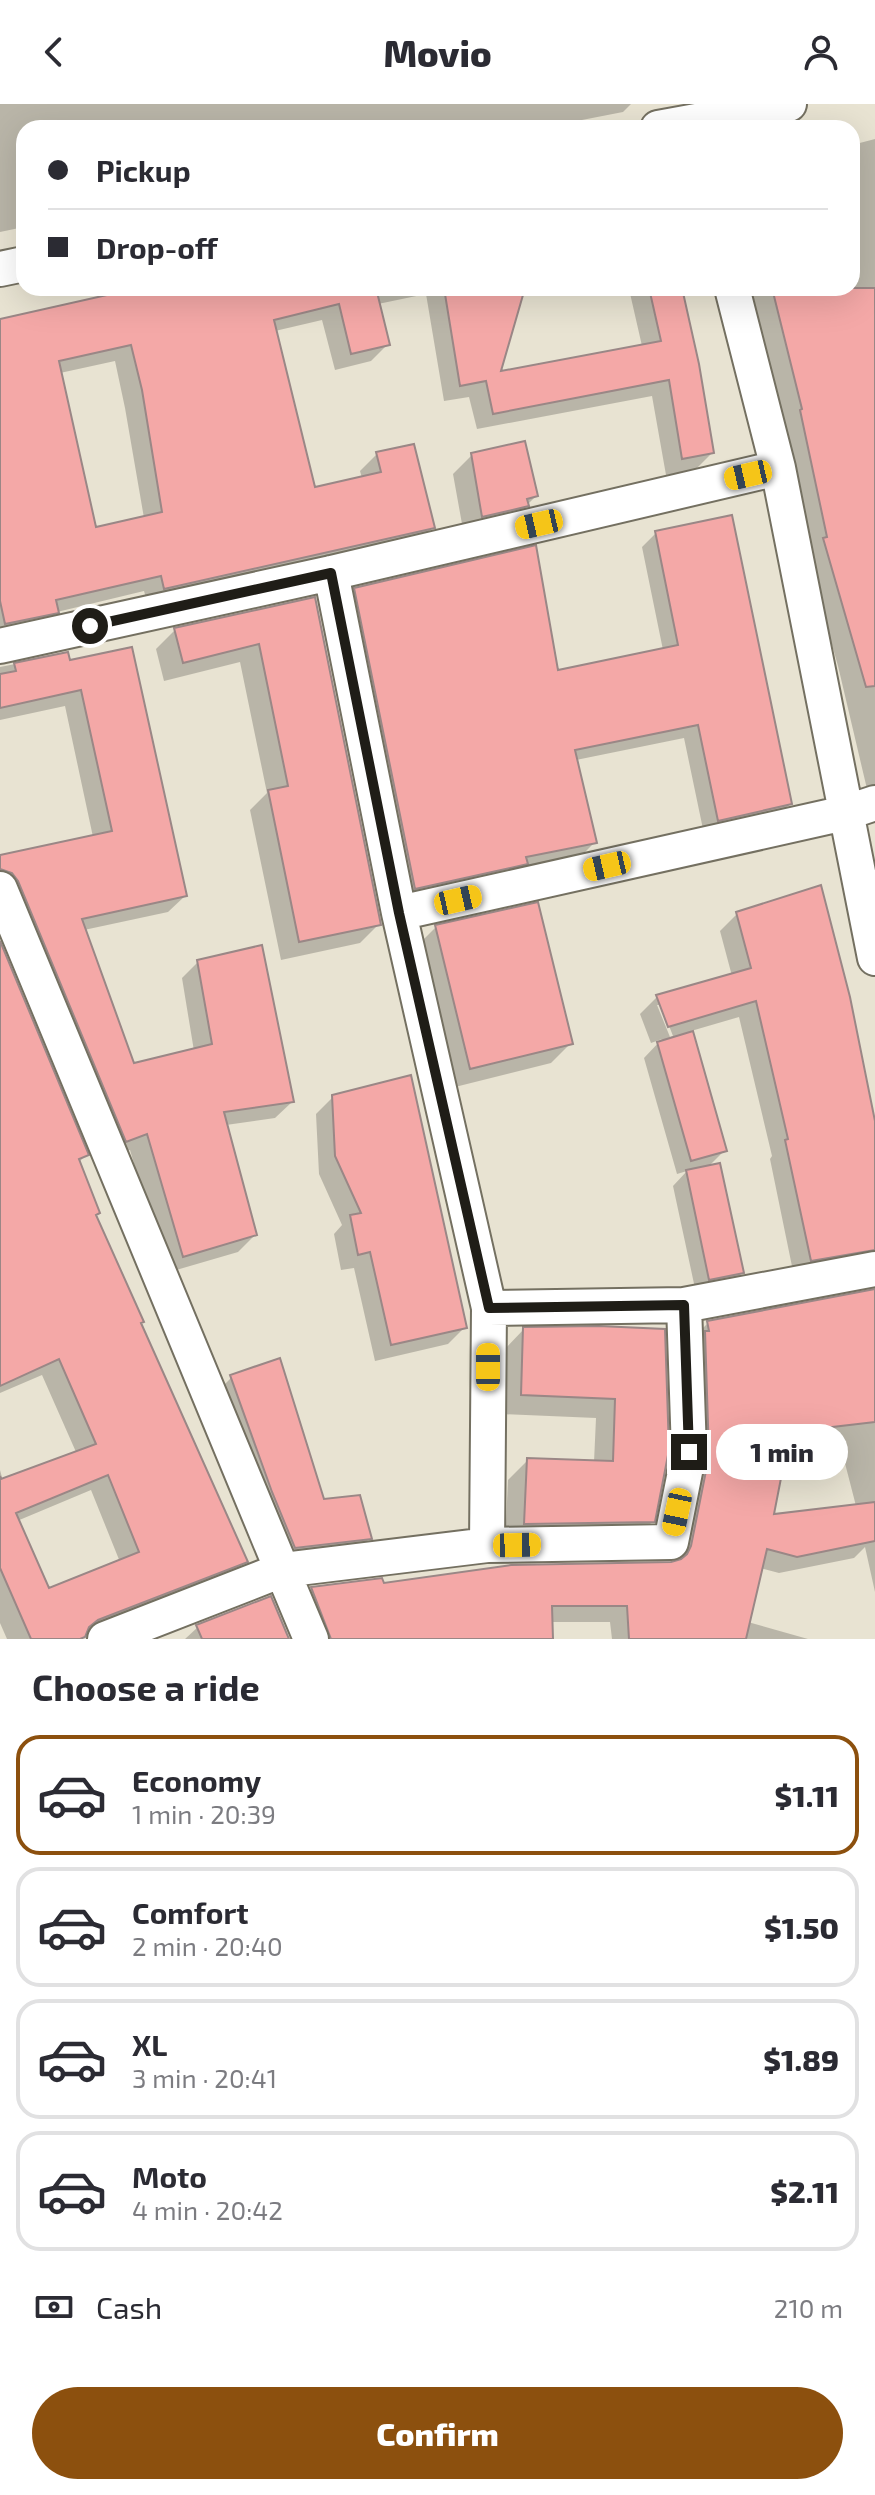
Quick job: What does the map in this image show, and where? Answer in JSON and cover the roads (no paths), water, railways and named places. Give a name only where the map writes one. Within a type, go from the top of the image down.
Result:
[{"type":"street","points":[[681,120],[789,104]]},
{"type":"street","points":[[734,296],[860,808],[875,958]]},
{"type":"street","points":[[0,646],[331,573],[778,468]]},
{"type":"street","points":[[331,573],[399,913],[489,1308],[487,1545]]},
{"type":"street","points":[[399,913],[860,808]]},
{"type":"street","points":[[0,889],[311,1639]]},
{"type":"street","points":[[489,1308],[684,1305],[875,1269]]},
{"type":"street","points":[[105,1639],[282,1570],[487,1545],[671,1542],[689,1452],[684,1305]]}]
